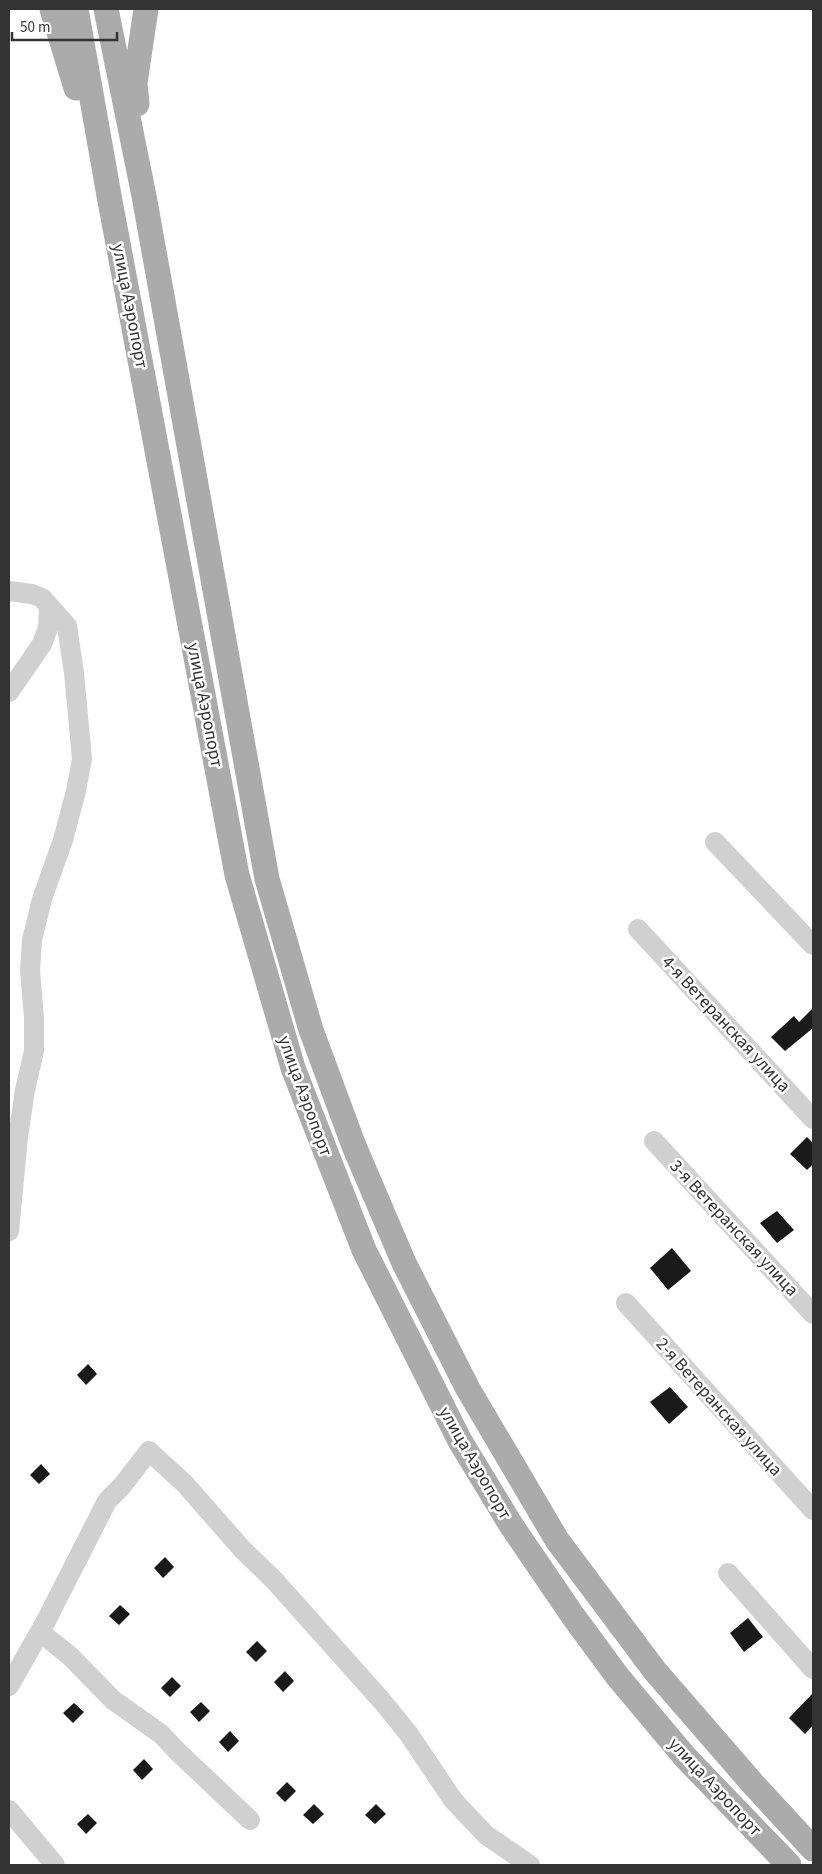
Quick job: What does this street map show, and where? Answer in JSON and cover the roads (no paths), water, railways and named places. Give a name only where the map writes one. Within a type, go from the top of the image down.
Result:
[{"type":"main road","points":[[52,9],[110,201]]},
{"type":"main road","points":[[76,9],[110,201]]},
{"type":"main road","points":[[106,9],[144,196]]},
{"type":"main road","points":[[144,196],[135,83],[146,9]]},
{"type":"main road","name":"улица Аэропорт","points":[[144,196],[267,879],[311,1030],[354,1146],[404,1263],[468,1389],[557,1540],[655,1671],[753,1784],[813,1849]]},
{"type":"main road","name":"улица Аэропорт","points":[[110,201],[237,875],[293,1068],[364,1250],[460,1441],[511,1525],[567,1607],[618,1677],[685,1757],[789,1865]]},
{"type":"street","points":[[9,591],[32,594],[42,598],[66,626],[74,672],[82,759],[65,832],[42,899],[32,940],[30,970],[34,1018],[34,1051],[25,1090],[18,1138],[9,1231]]},
{"type":"street","points":[[9,692],[42,644],[48,628],[49,606]]},
{"type":"street","points":[[715,842],[813,945]]},
{"type":"street","name":"4-я Ветеранская улица","points":[[638,929],[813,1119]]},
{"type":"street","name":"3-я Ветеранская улица","points":[[654,1141],[813,1314]]},
{"type":"street","name":"2-я Ветеранская улица","points":[[626,1303],[813,1510]]},
{"type":"street","points":[[9,1686],[17,1655],[40,1632],[108,1501],[149,1451],[185,1484],[382,1701],[408,1733],[453,1800],[486,1835],[530,1865]]},
{"type":"street","points":[[728,1573],[813,1669]]},
{"type":"street","points":[[40,1632],[70,1656],[113,1700],[161,1734],[250,1820]]},
{"type":"street","points":[[9,1810],[55,1865]]}]
